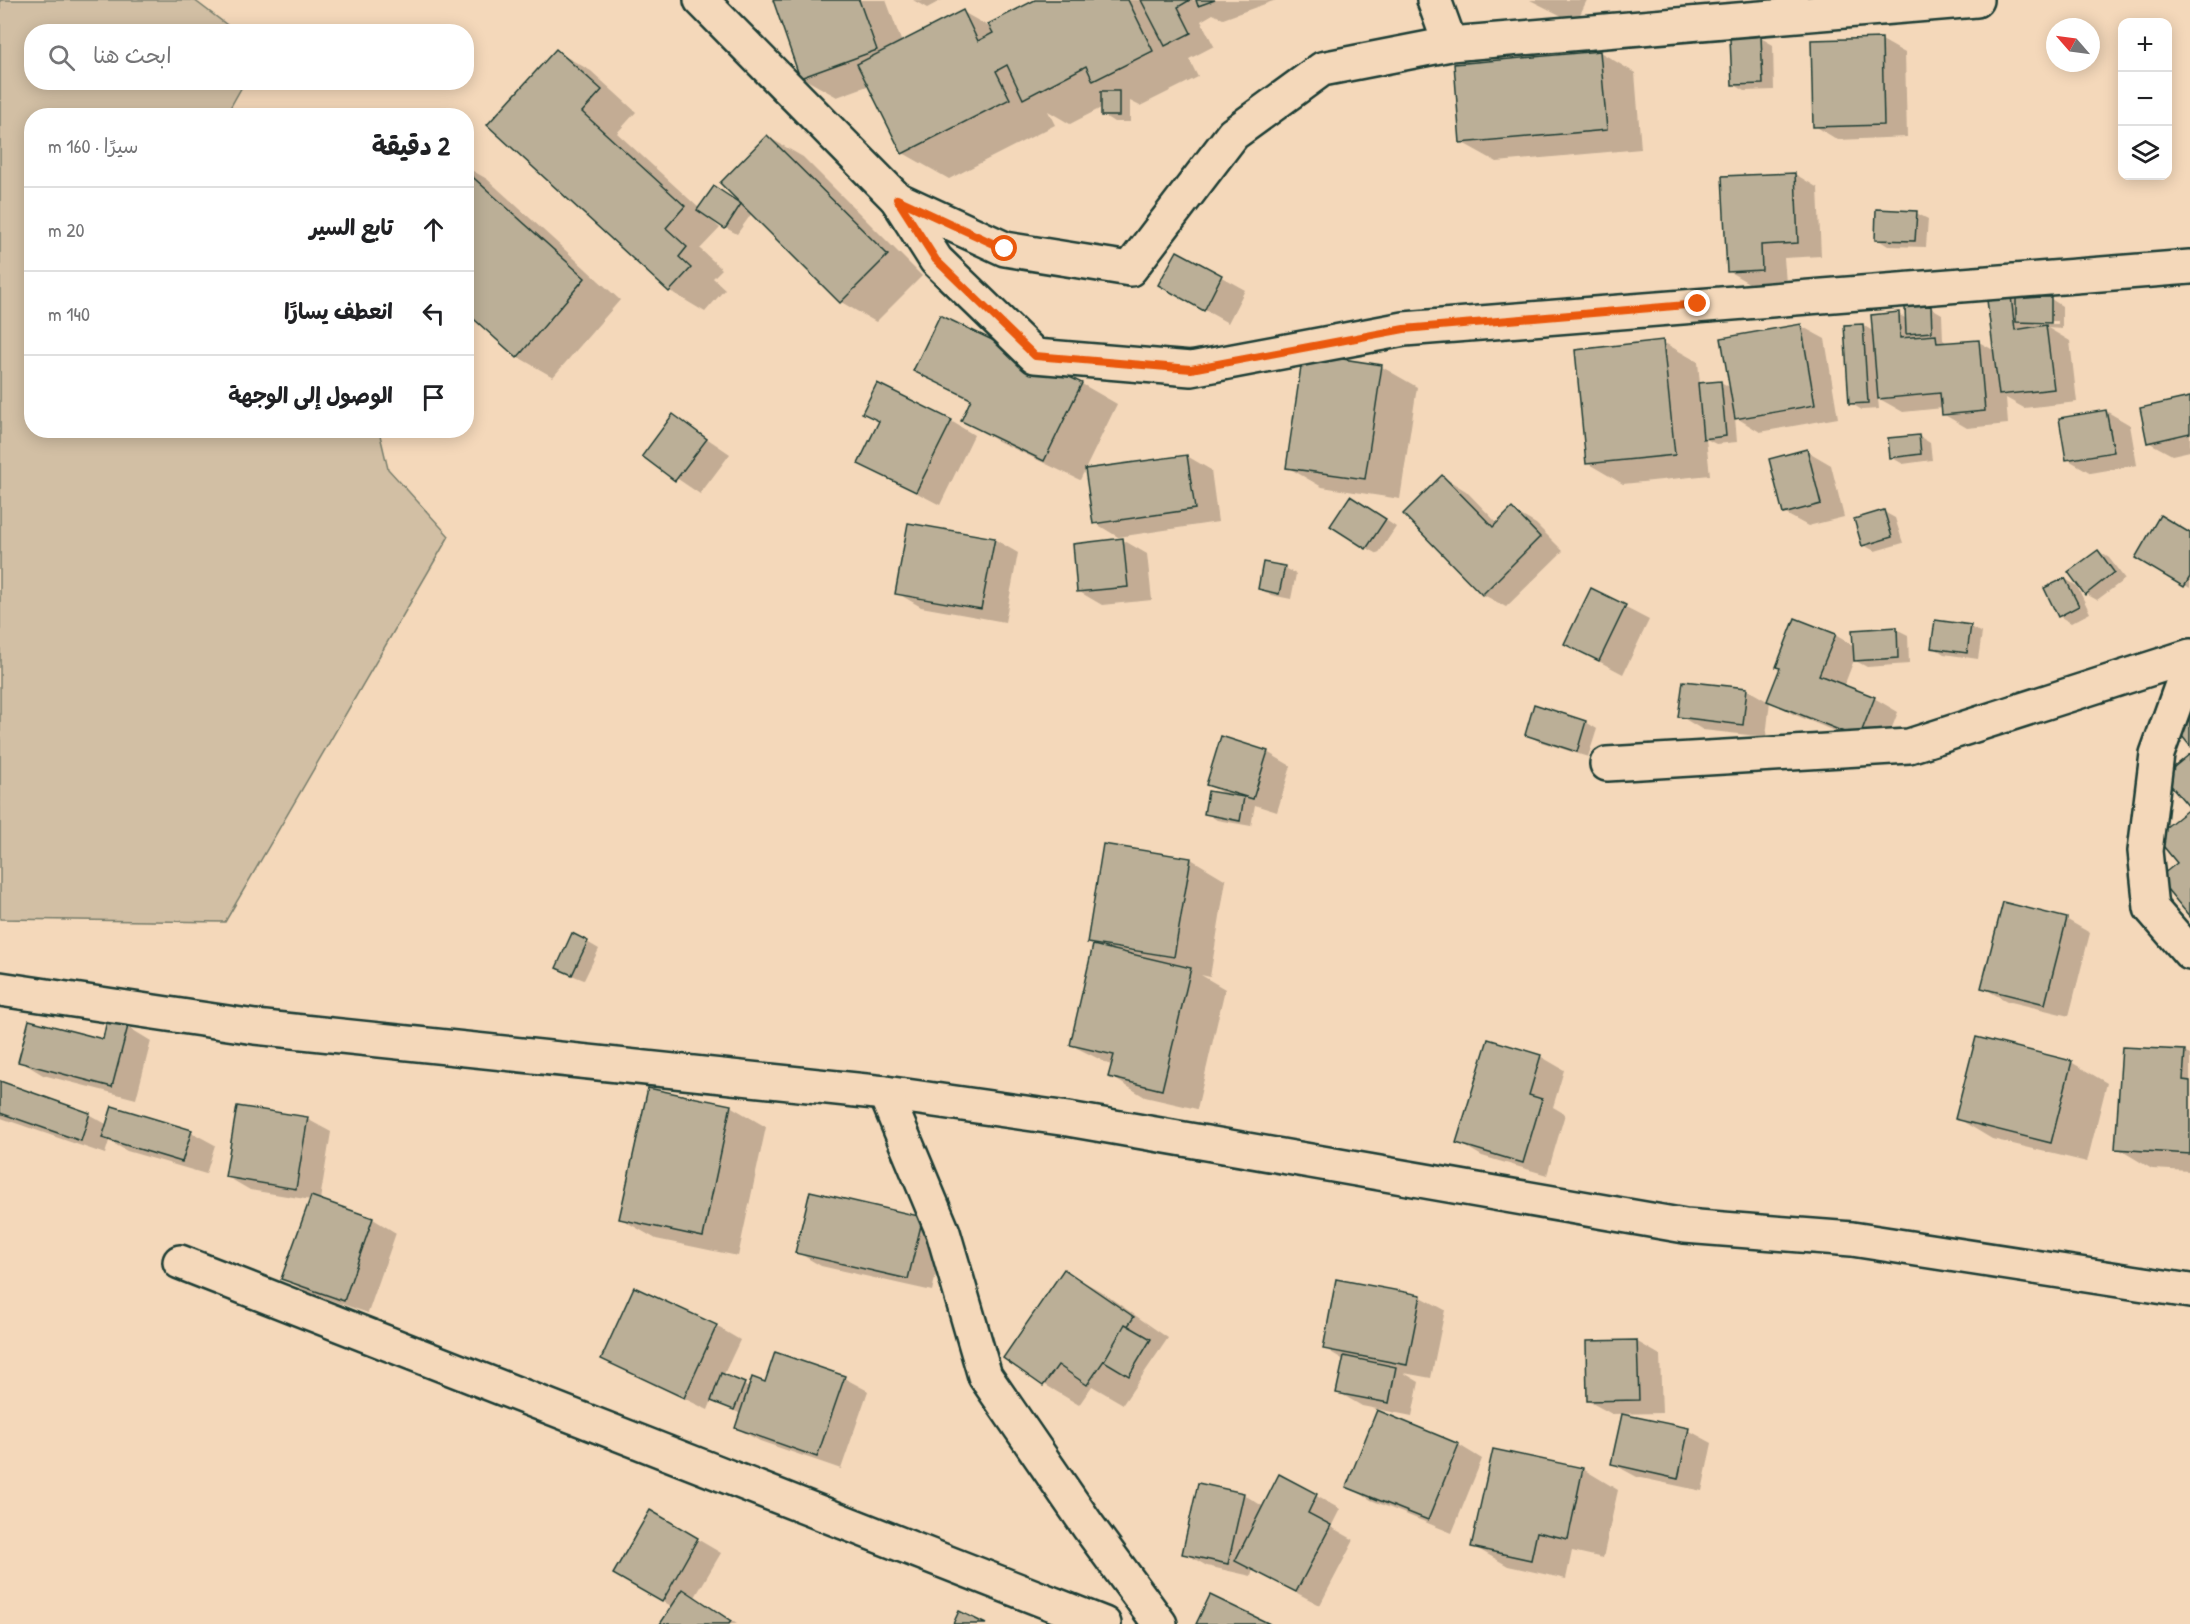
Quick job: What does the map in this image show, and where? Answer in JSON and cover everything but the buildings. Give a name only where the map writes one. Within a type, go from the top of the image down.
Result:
[{"type":"street","points":[[701,0],[897,199],[936,260],[1035,356],[1191,369],[1404,329],[2185,274]]},
{"type":"street","points":[[1434,0],[1450,44]]},
{"type":"street","points":[[897,199],[1005,249],[1130,269],[1233,134],[1322,69],[1450,44],[1976,0]]},
{"type":"street","points":[[1607,764],[1909,746],[2190,656]]},
{"type":"street","points":[[2190,662],[2157,754],[2145,851],[2151,908],[2190,953]]},
{"type":"street","points":[[0,989],[255,1027],[885,1093],[1068,1119],[1685,1226],[1852,1239],[2190,1291]]},
{"type":"street","points":[[885,1093],[943,1232],[985,1376],[1088,1526],[1160,1624]]},
{"type":"street","points":[[180,1262],[1104,1624]]},
{"type":"shaded area","points":[[0,0],[194,0],[226,24],[24,24],[24,90],[240,90],[230,108],[24,108],[24,438],[381,438],[388,469],[449,536],[225,922],[0,919]]},
{"type":"route","points":[[1005,249],[897,199],[936,260],[1035,356],[1191,369],[1404,329],[1698,304]]}]
